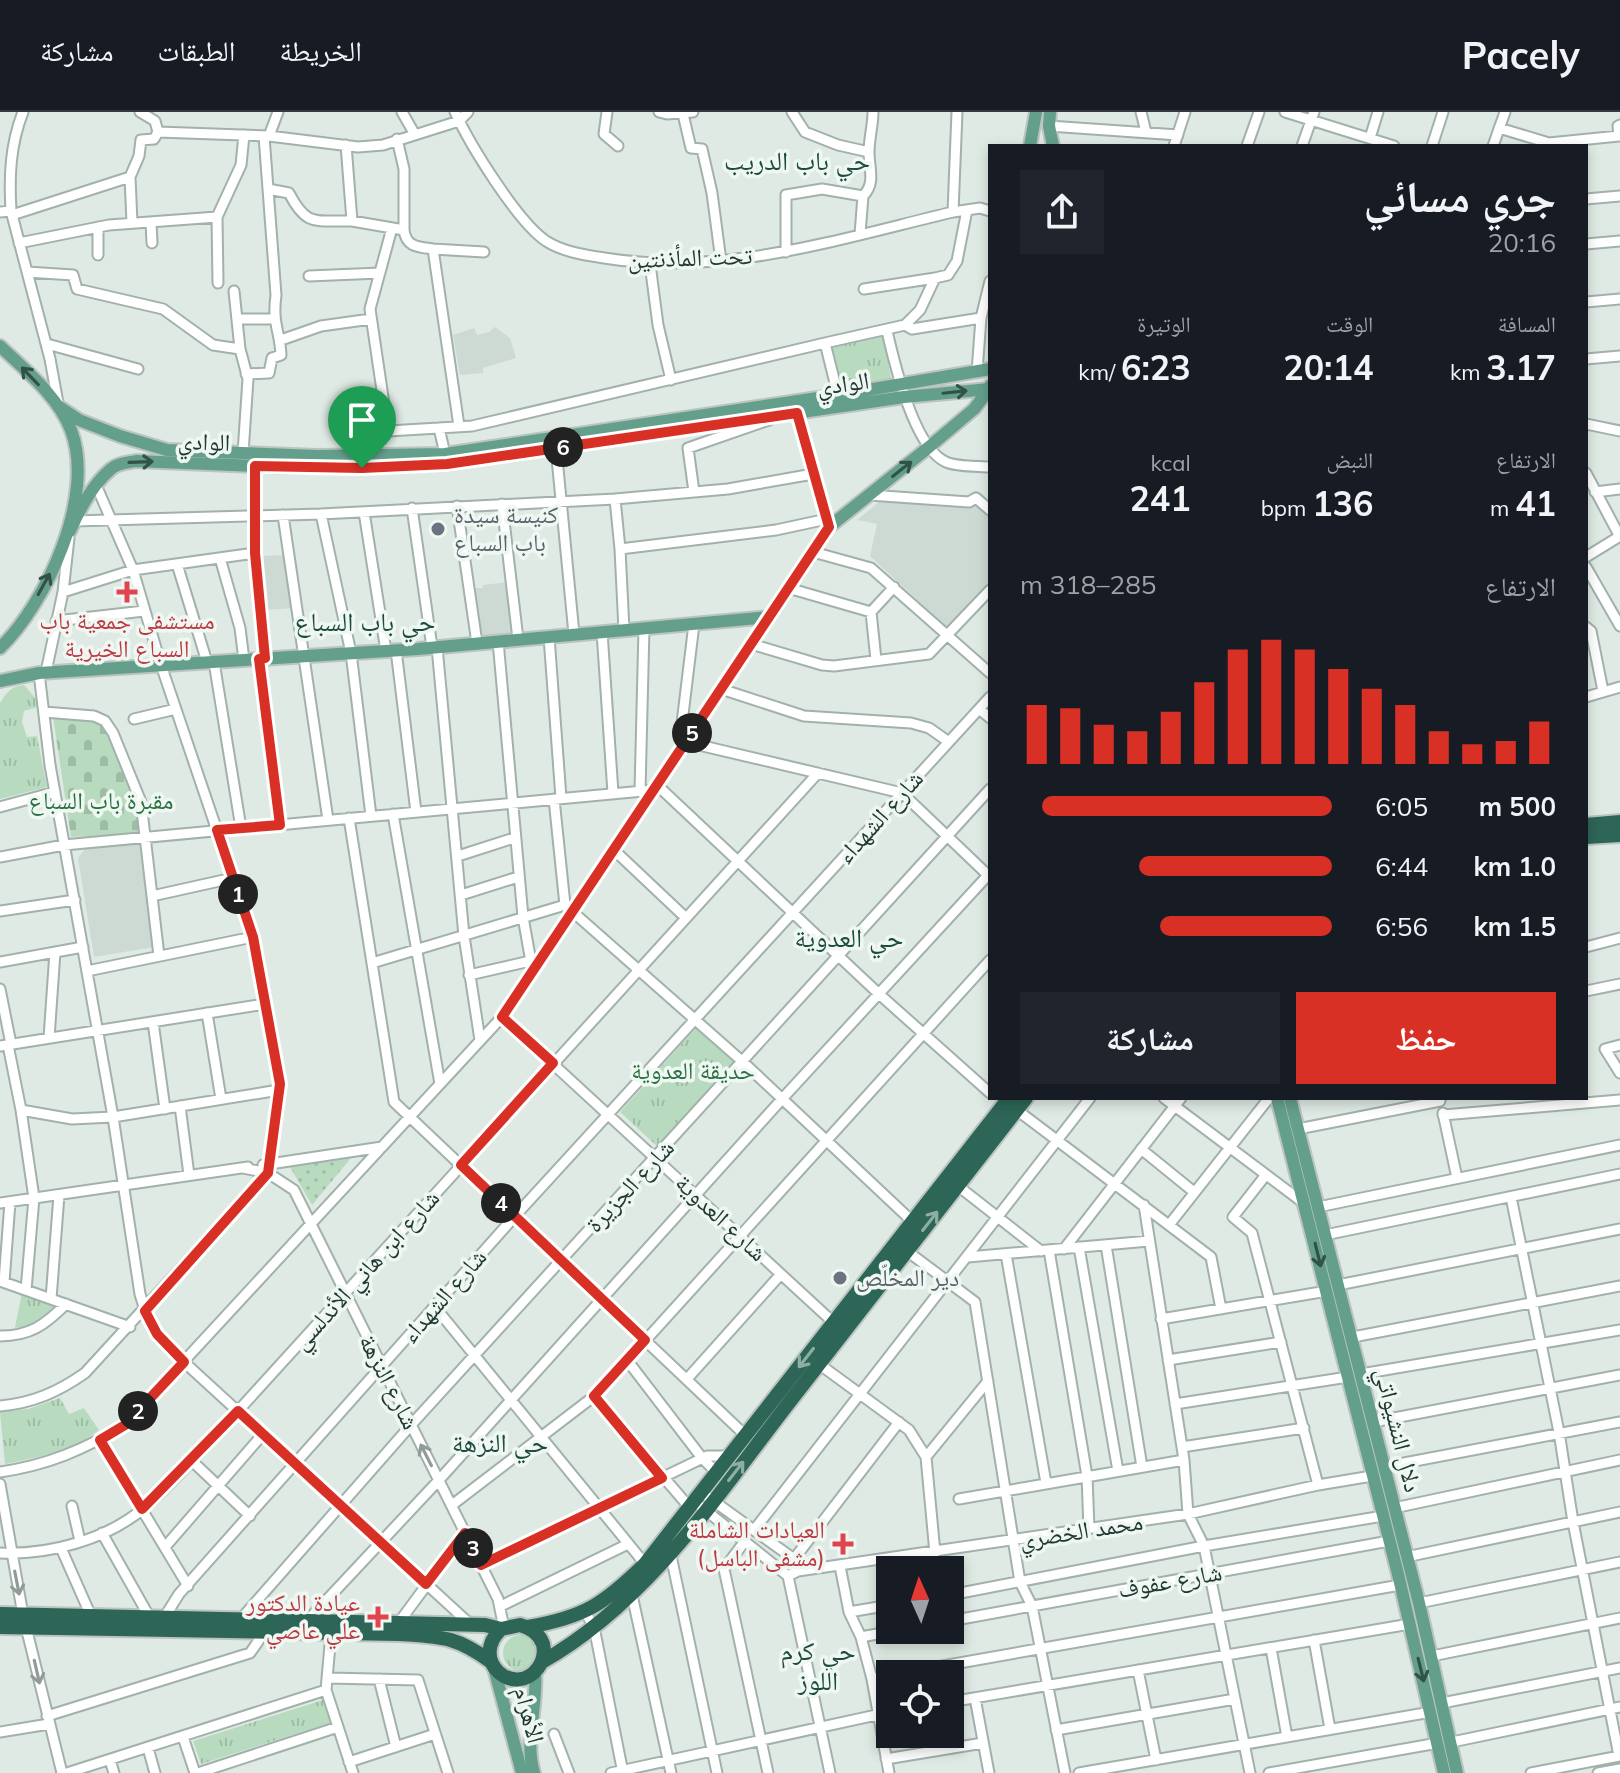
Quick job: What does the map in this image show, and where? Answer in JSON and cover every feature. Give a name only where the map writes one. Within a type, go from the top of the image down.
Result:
[{"type":"highway","points":[[1588,825],[1620,822]]},
{"type":"highway","points":[[1588,837],[1620,835]]},
{"type":"highway","points":[[0,1627],[25,1621],[91,1616],[502,1628],[565,1621],[585,1612],[617,1591],[645,1564],[819,1364],[958,1186],[1010,1102]]},
{"type":"highway","points":[[0,1614],[25,1621],[264,1633],[448,1637],[464,1643],[492,1664],[502,1676],[525,1678],[573,1644],[632,1595],[670,1551],[728,1456],[1010,1102]]},
{"type":"highway","points":[[528,1627],[542,1642],[539,1667]]},
{"type":"highway","points":[[492,1664],[490,1643],[502,1628]]},
{"type":"main road","points":[[1030,144],[1036,112]]},
{"type":"main road","points":[[1050,119],[1053,144]]},
{"type":"main road","points":[[0,346],[58,406],[71,430],[76,482],[72,526],[47,582],[18,629],[0,648]]},
{"type":"main road","name":"الوادي","points":[[72,526],[96,485],[120,464],[136,461],[362,468],[447,464],[797,413],[983,370]]},
{"type":"main road","name":"الوادي","points":[[58,406],[79,420],[167,450],[317,456],[445,454],[838,395],[988,388]]},
{"type":"main road","points":[[0,681],[42,673],[435,647],[769,617],[813,552],[828,523],[929,447],[974,409],[988,391]]},
{"type":"main road","name":"دلال النشيواتي","points":[[1278,1100],[1312,1206],[1325,1235],[1332,1288],[1353,1337],[1355,1375],[1373,1422],[1383,1516],[1444,1773]]},
{"type":"main road","name":"دلال النشيواتي","points":[[1291,1100],[1332,1288],[1380,1472],[1394,1508],[1419,1603],[1457,1773]]},
{"type":"main road","name":"الأهرام","points":[[492,1664],[522,1773]]},
{"type":"main road","name":"الأهرام","points":[[534,1773],[528,1755],[539,1667]]},
{"type":"main road","points":[[510,1728],[519,1720],[531,1727]]},
{"type":"street","points":[[23,112],[16,130],[9,174],[7,213],[19,243],[47,344],[58,406]]},
{"type":"street","points":[[132,223],[130,177],[139,156],[141,140],[154,139],[158,132],[155,121],[140,112]]},
{"type":"street","points":[[246,374],[269,373],[272,358],[281,355],[281,340],[273,319],[276,295],[266,136],[278,112]]},
{"type":"street","points":[[402,112],[414,133]]},
{"type":"street","points":[[158,132],[383,145],[468,112]]},
{"type":"street","points":[[607,112],[604,134],[618,146]]},
{"type":"street","points":[[659,112],[688,113],[691,148],[702,149],[709,173],[721,261]]},
{"type":"street","points":[[792,112],[805,132],[838,145],[869,152]]},
{"type":"street","points":[[860,234],[863,196],[870,190],[871,182],[869,152],[873,112]]},
{"type":"street","points":[[953,212],[957,112]]},
{"type":"street","points":[[1141,112],[1146,132]]},
{"type":"street","points":[[1175,144],[1185,112]]},
{"type":"street","points":[[1248,144],[1259,112]]},
{"type":"street","points":[[1285,112],[1312,116],[1388,144]]},
{"type":"street","points":[[1370,138],[1378,112]]},
{"type":"street","points":[[1433,144],[1443,112]]},
{"type":"street","points":[[1494,144],[1505,112]]},
{"type":"street","name":"تحت المأذنتين","points":[[457,116],[519,217],[547,241],[589,255],[650,264],[721,261],[786,252],[953,212],[980,208],[988,210]]},
{"type":"street","points":[[1303,144],[1312,116]]},
{"type":"street","points":[[1050,119],[1178,135]]},
{"type":"street","points":[[1499,128],[1549,143],[1619,136],[1620,125]]},
{"type":"street","points":[[218,283],[217,217],[241,165],[244,135]]},
{"type":"street","points":[[397,139],[404,169],[405,238],[411,246],[484,252]]},
{"type":"street","points":[[346,145],[352,221]]},
{"type":"street","points":[[7,213],[130,177]]},
{"type":"street","points":[[268,189],[289,193],[299,213],[307,218],[352,221],[404,230]]},
{"type":"street","points":[[786,252],[786,195],[822,189],[863,196]]},
{"type":"street","points":[[1588,199],[1620,196]]},
{"type":"street","points":[[864,289],[948,275],[957,261],[967,210]]},
{"type":"street","points":[[19,243],[98,227],[217,217]]},
{"type":"street","points":[[151,222],[152,243]]},
{"type":"street","points":[[98,227],[98,255]]},
{"type":"street","points":[[392,228],[370,309],[388,431],[472,426],[887,331],[905,325],[920,310],[935,278]]},
{"type":"street","points":[[1588,244],[1620,241]]},
{"type":"street","points":[[433,249],[459,426]]},
{"type":"street","points":[[650,264],[658,325],[671,380]]},
{"type":"street","points":[[27,272],[73,275],[77,289],[163,309],[213,345],[240,349]]},
{"type":"street","points":[[309,276],[380,273]]},
{"type":"street","points":[[983,370],[981,318],[988,289]]},
{"type":"street","points":[[234,291],[246,374],[243,453]]},
{"type":"street","points":[[1588,302],[1620,299]]},
{"type":"street","points":[[905,325],[912,329],[981,318]]},
{"type":"street","points":[[237,319],[273,319]]},
{"type":"street","points":[[281,340],[321,326],[371,319]]},
{"type":"street","points":[[887,331],[902,391],[929,447],[945,462],[988,467]]},
{"type":"street","points":[[825,343],[838,395]]},
{"type":"street","points":[[47,344],[138,369]]},
{"type":"street","points":[[1588,359],[1620,356]]},
{"type":"street","points":[[620,549],[828,523],[797,413]]},
{"type":"street","points":[[694,492],[688,448],[754,427],[779,415]]},
{"type":"street","points":[[1588,424],[1620,431]]},
{"type":"street","points":[[439,428],[445,454]]},
{"type":"street","points":[[556,448],[574,634]]},
{"type":"street","points":[[255,466],[255,553],[262,659],[280,825]]},
{"type":"street","points":[[472,1626],[184,1362],[157,1334],[145,1311],[55,792],[44,712],[42,673],[52,651],[72,526],[110,521],[615,499],[778,482],[813,474]]},
{"type":"street","points":[[1588,477],[1620,536],[1588,556]]},
{"type":"street","points":[[0,1406],[24,1404],[60,1391],[85,1373],[145,1311],[268,1168],[279,1090],[253,937],[161,665],[133,570],[96,485]]},
{"type":"street","points":[[1595,492],[1620,489]]},
{"type":"street","points":[[869,495],[969,502],[976,498],[988,508]]},
{"type":"street","points":[[615,499],[624,630]]},
{"type":"street","points":[[502,504],[518,639]]},
{"type":"street","points":[[457,506],[477,643]]},
{"type":"street","points":[[412,508],[435,647],[464,936],[480,1040]]},
{"type":"street","points":[[364,512],[391,650],[416,812]]},
{"type":"street","points":[[321,514],[351,653],[371,816]]},
{"type":"street","points":[[283,515],[328,820]]},
{"type":"street","points":[[813,552],[871,568],[988,671]]},
{"type":"street","points":[[63,592],[133,570],[255,553]]},
{"type":"street","points":[[220,558],[240,628],[244,660]]},
{"type":"street","points":[[177,564],[210,662],[241,828]]},
{"type":"street","points":[[1588,570],[1620,626]]},
{"type":"street","points":[[876,660],[871,612],[894,587]]},
{"type":"street","points":[[788,588],[871,612]]},
{"type":"street","points":[[751,644],[834,666],[929,654],[988,592]]},
{"type":"street","points":[[56,621],[144,611]]},
{"type":"street","points":[[0,1472],[37,1466],[100,1440],[125,1425],[502,1017],[533,973],[570,907],[614,850],[769,617]]},
{"type":"street","points":[[686,742],[681,731],[694,624]]},
{"type":"street","points":[[640,791],[644,628]]},
{"type":"street","points":[[1588,629],[1603,691]]},
{"type":"street","points":[[602,632],[613,793]]},
{"type":"street","points":[[549,637],[558,798],[570,907],[743,1062],[913,1222]]},
{"type":"street","points":[[498,641],[518,877],[533,973]]},
{"type":"street","points":[[1588,696],[1620,687]]},
{"type":"street","points":[[721,689],[804,716],[911,723],[929,728],[949,742]]},
{"type":"street","name":"شارع الشهداء","points":[[157,1618],[515,1216],[988,699]]},
{"type":"street","points":[[134,719],[176,709]]},
{"type":"street","points":[[979,709],[988,716]]},
{"type":"street","points":[[44,712],[94,716],[109,725],[141,802],[159,956]]},
{"type":"street","points":[[686,742],[902,793],[988,874]]},
{"type":"street","name":"شارع ابن هاني الأندلسي","points":[[0,1553],[61,1548],[102,1533],[142,1509],[238,1411],[818,773]]},
{"type":"street","points":[[0,857],[64,845],[640,791],[656,787]]},
{"type":"street","points":[[656,787],[988,1091]]},
{"type":"street","name":"شارع الجزيرة","points":[[240,1620],[411,1425],[988,791]]},
{"type":"street","points":[[0,807],[55,792]]},
{"type":"street","points":[[393,814],[440,1084]]},
{"type":"street","points":[[349,818],[394,1102],[745,1435]]},
{"type":"street","points":[[458,856],[514,838]]},
{"type":"street","points":[[614,850],[686,918]]},
{"type":"street","points":[[306,1622],[382,1543],[782,1099],[988,876]]},
{"type":"street","points":[[461,895],[518,877]]},
{"type":"street","points":[[152,896],[233,878]]},
{"type":"street","points":[[0,911],[75,900]]},
{"type":"street","points":[[372,963],[523,917],[570,907]]},
{"type":"street","points":[[87,971],[253,937]]},
{"type":"street","points":[[1588,946],[1620,938]]},
{"type":"street","points":[[0,962],[83,947]]},
{"type":"street","points":[[49,1038],[55,952]]},
{"type":"street","points":[[469,975],[530,961]]},
{"type":"street","points":[[452,1505],[594,1396],[988,962]]},
{"type":"street","points":[[1588,991],[1620,984]]},
{"type":"street","points":[[0,989],[6,1045],[21,1110],[34,1198],[26,1290]]},
{"type":"street","points":[[6,1045],[265,1004]]},
{"type":"street","points":[[207,1013],[221,1099]]},
{"type":"street","name":"شارع العدوية","points":[[502,1017],[834,1323]]},
{"type":"street","points":[[153,1022],[165,1109]]},
{"type":"street","points":[[1620,1045],[1605,1049],[1620,1073]]},
{"type":"street","points":[[21,1110],[72,1119],[113,1117],[279,1090]]},
{"type":"street","points":[[754,1530],[1088,1100]]},
{"type":"street","points":[[1169,1225],[1267,1100]]},
{"type":"street","points":[[1298,1129],[1440,1100],[1457,1178]]},
{"type":"street","points":[[1443,1115],[1620,1100]]},
{"type":"street","points":[[1010,1102],[1211,1257],[1221,1309]]},
{"type":"street","points":[[1064,1249],[1177,1102],[1265,1176],[1312,1206],[1620,1145]]},
{"type":"street","points":[[180,1106],[189,1175]]},
{"type":"street","points":[[268,1168],[382,1147]]},
{"type":"street","points":[[1141,1149],[1194,1192]]},
{"type":"street","name":"شارع النزهة","points":[[5,1202],[243,1168],[268,1168],[294,1190],[501,1606],[502,1628]]},
{"type":"street","points":[[1325,1235],[1620,1174]]},
{"type":"street","points":[[1265,1176],[1233,1217],[1252,1233],[1318,1485]]},
{"type":"street","points":[[958,1186],[1045,1250],[1087,1476],[1089,1529]]},
{"type":"street","points":[[51,1299],[59,1195]]},
{"type":"street","points":[[1511,1197],[1559,1432],[1582,1570],[1615,1708],[1620,1756],[1531,1773]]},
{"type":"street","points":[[5,1202],[2,1282],[130,1327]]},
{"type":"street","points":[[1144,1205],[1184,1460],[1188,1514],[1204,1546],[1250,1773]]},
{"type":"street","points":[[1161,1319],[1270,1301],[1620,1229]]},
{"type":"street","points":[[968,1257],[1149,1241]]},
{"type":"street","points":[[1106,1245],[1142,1467]]},
{"type":"street","points":[[1079,1247],[1118,1471]]},
{"type":"street","points":[[907,1251],[975,1302],[1012,1542],[1020,1582],[1032,1606],[1065,1773]]},
{"type":"street","points":[[1006,1254],[1046,1483]]},
{"type":"street","points":[[687,1379],[781,1274]]},
{"type":"street","points":[[1353,1337],[1620,1286]]},
{"type":"street","points":[[0,1336],[20,1336],[47,1322],[66,1304]]},
{"type":"street","points":[[435,1307],[645,1564]]},
{"type":"street","points":[[1175,1404],[1620,1330]]},
{"type":"street","points":[[1168,1360],[1281,1342]]},
{"type":"street","points":[[627,1360],[716,1472]]},
{"type":"street","points":[[819,1364],[909,1430],[926,1457],[935,1553]]},
{"type":"street","points":[[1373,1422],[1620,1375]]},
{"type":"street","points":[[926,1457],[988,1381]]},
{"type":"street","points":[[594,1396],[662,1478],[754,1530],[794,1559],[798,1571]]},
{"type":"street","points":[[794,1559],[899,1422]]},
{"type":"street","name":"محمد الخضري","points":[[788,1576],[798,1571],[1188,1514],[1559,1432],[1620,1422]]},
{"type":"street","points":[[1182,1447],[1304,1428]]},
{"type":"street","points":[[165,1547],[263,1434]]},
{"type":"street","points":[[100,1440],[188,1586]]},
{"type":"street","points":[[481,1565],[702,1458],[728,1456]]},
{"type":"street","points":[[191,1460],[250,1516]]},
{"type":"street","points":[[959,1499],[1184,1460]]},
{"type":"street","points":[[1394,1508],[1620,1460]]},
{"type":"street","points":[[0,1484],[3,1515],[25,1621],[48,1720],[65,1773],[326,1690]]},
{"type":"street","points":[[701,1502],[788,1576],[830,1773]]},
{"type":"street","points":[[72,1506],[80,1541]]},
{"type":"street","points":[[1406,1557],[1620,1512]]},
{"type":"street","points":[[964,1592],[1204,1546],[1383,1516]]},
{"type":"street","points":[[102,1533],[157,1618]]},
{"type":"street","points":[[397,1625],[465,1533]]},
{"type":"street","points":[[745,1541],[724,1569],[768,1773]]},
{"type":"street","name":"شارع عفوف","points":[[964,1618],[1389,1541]]},
{"type":"street","points":[[501,1606],[628,1544]]},
{"type":"street","points":[[61,1548],[91,1616]]},
{"type":"street","points":[[670,1551],[717,1773]]},
{"type":"street","points":[[1419,1603],[1620,1562]]},
{"type":"street","points":[[840,1566],[849,1612],[861,1637],[876,1699]]},
{"type":"street","points":[[964,1662],[1400,1585]]},
{"type":"street","points":[[632,1595],[671,1773]]},
{"type":"street","points":[[849,1612],[876,1607]]},
{"type":"street","points":[[585,1612],[594,1627],[623,1772]]},
{"type":"street","points":[[1432,1656],[1620,1618]]},
{"type":"street","points":[[964,1700],[1410,1624]]},
{"type":"street","points":[[0,1732],[48,1720],[250,1653],[264,1633]]},
{"type":"street","points":[[331,1634],[326,1690],[353,1773]]},
{"type":"street","points":[[861,1637],[876,1634]]},
{"type":"street","points":[[1314,1640],[1330,1729]]},
{"type":"street","points":[[1271,1648],[1287,1737]]},
{"type":"street","points":[[1442,1703],[1620,1668]]},
{"type":"street","points":[[1138,1670],[1156,1760]]},
{"type":"street","points":[[328,1678],[418,1680],[448,1773]]},
{"type":"street","points":[[872,1679],[876,1678]]},
{"type":"street","points":[[379,1679],[396,1747]]},
{"type":"street","points":[[975,1698],[989,1773]]},
{"type":"street","points":[[1056,1730],[1235,1699]]},
{"type":"street","points":[[1452,1742],[1615,1708]]},
{"type":"street","points":[[1079,1773],[1431,1712]]},
{"type":"street","points":[[611,1773],[876,1715]]},
{"type":"street","points":[[183,1737],[196,1773],[338,1727]]},
{"type":"street","points":[[349,1762],[435,1734]]},
{"type":"street","points":[[554,1734],[569,1773]]},
{"type":"street","points":[[886,1759],[983,1743]]},
{"type":"street","points":[[1269,1773],[1438,1743]]},
{"type":"street","points":[[148,1748],[155,1773]]},
{"type":"street","points":[[884,1748],[889,1773]]},
{"type":"street","points":[[110,1760],[114,1773]]},
{"type":"street","points":[[1598,1773],[1620,1770]]},
{"type":"shaded area","points":[[495,327],[510,338],[516,358],[483,368],[483,373],[460,375],[453,335],[474,328],[477,335]]},
{"type":"shaded area","points":[[879,502],[970,505],[975,502],[988,514],[988,584],[947,628],[870,556],[877,524],[857,520]]},
{"type":"shaded area","points":[[286,555],[294,608],[263,610],[259,556]]},
{"type":"shaded area","points":[[508,582],[513,635],[480,638],[475,588]]},
{"type":"shaded area","points":[[137,840],[140,843],[154,947],[94,957],[78,858],[88,845]]},
{"type":"green space","points":[[883,336],[891,378],[841,388],[831,348]]},
{"type":"green space","points":[[24,685],[36,699],[38,707],[24,711],[22,722],[27,737],[37,736],[47,787],[0,799],[0,703],[9,691]]},
{"type":"green space","name":"مقبرة باب السباع","points":[[53,717],[98,722],[108,733],[139,803],[139,834],[71,837]]},
{"type":"green space","name":"حديقة العدوية","points":[[697,1027],[738,1062],[658,1147],[620,1112]]},
{"type":"green space","points":[[351,1158],[312,1205],[290,1167]]},
{"type":"green space","points":[[22,1292],[58,1306],[38,1322],[15,1328]]},
{"type":"green space","points":[[60,1398],[69,1414],[84,1408],[99,1430],[66,1449],[5,1464],[0,1412],[28,1409]]},
{"type":"green space","points":[[521,1635],[534,1640],[539,1653],[534,1666],[521,1671],[508,1666],[503,1653],[508,1640]]},
{"type":"green space","points":[[323,1700],[330,1723],[201,1764],[193,1741]]},
{"type":"place","name":"كنيسة سيدة باب السباع","points":[[438,529]]},
{"type":"place","name":"مستشفى جمعية باب السباع الخيرية","points":[[127,592]]},
{"type":"place","name":"دير المخلّص","points":[[840,1278]]},
{"type":"place","name":"العيادات الشاملة (مشفى الباسل)","points":[[843,1544]]},
{"type":"place","name":"عيادة الدكتور علي عاصي","points":[[378,1617]]},
{"type":"district","name":"حي باب الدريب","points":[[797,161]]},
{"type":"district","name":"حي باب السباع","points":[[365,622]]},
{"type":"district","name":"حي العدوية","points":[[849,938]]},
{"type":"district","name":"حي النزهة","points":[[500,1443]]},
{"type":"district","name":"حي كرم اللوز","points":[[818,1666]]},
{"type":"route","points":[[797,413],[829,527],[502,1017],[553,1063],[461,1165],[645,1340],[594,1396],[662,1478],[481,1565],[465,1533],[426,1584],[238,1411],[142,1509],[100,1440],[125,1425],[184,1362],[157,1334],[145,1311],[268,1173],[280,1084],[253,937],[217,830],[280,825],[259,659],[265,658],[255,553],[255,466],[362,468],[447,464],[797,413]]}]
